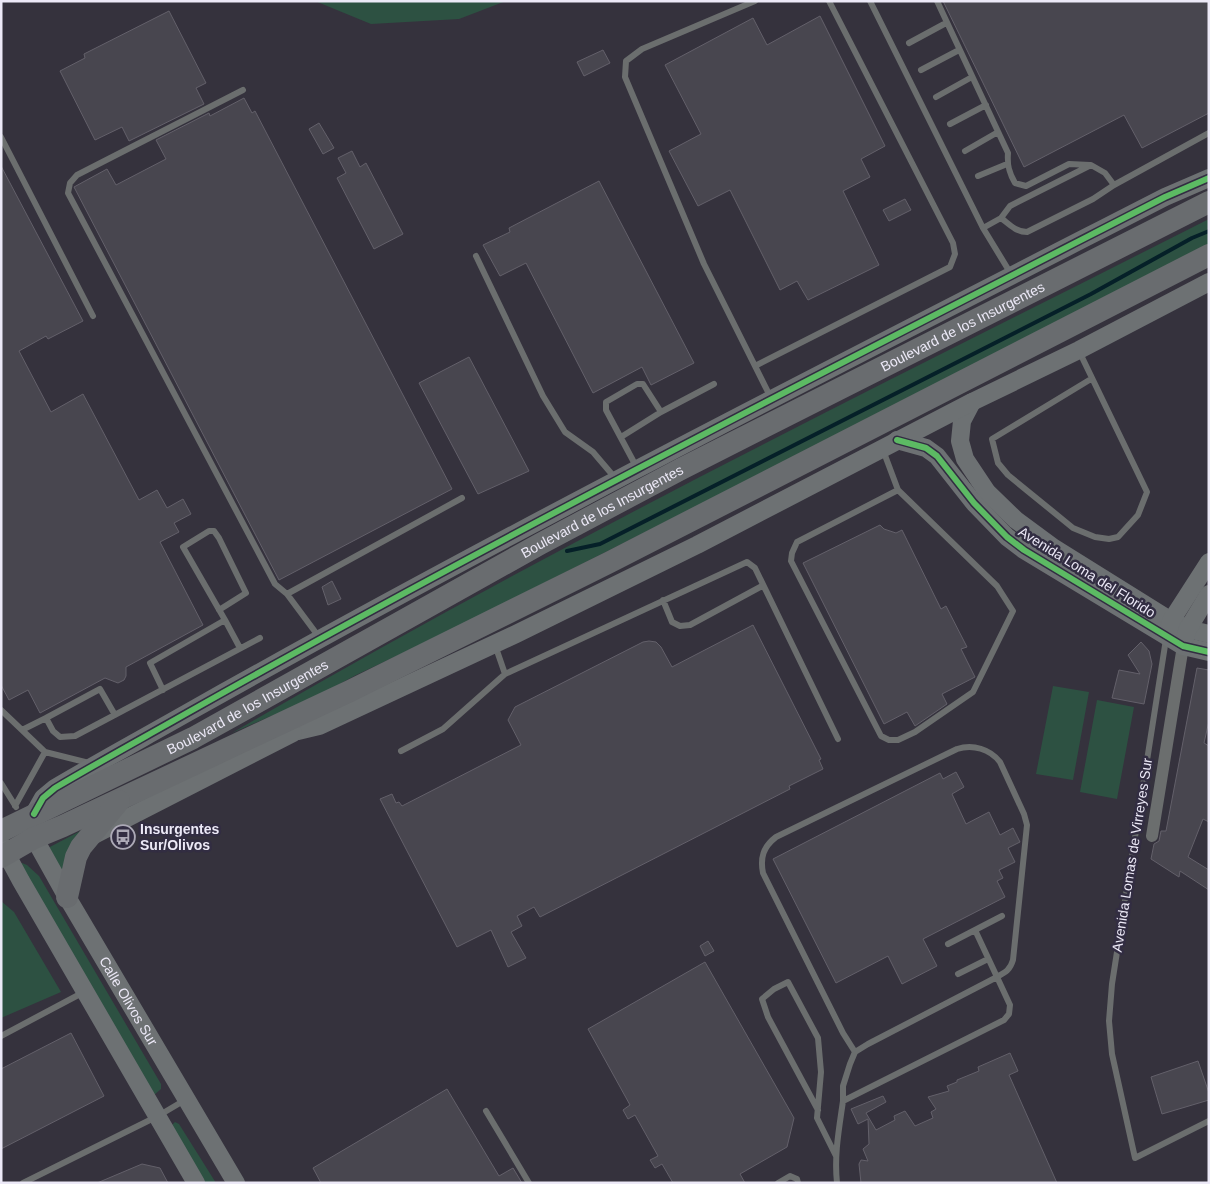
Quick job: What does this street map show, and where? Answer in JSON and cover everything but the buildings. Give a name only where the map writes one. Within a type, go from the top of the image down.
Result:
[{"type":"highway","name":"Boulevard de los Insurgentes","points":[[1,831],[24,813],[192,738],[540,544],[681,469],[1209,202]]},
{"type":"highway","name":"Boulevard de los Insurgentes","points":[[3,852],[264,732],[610,562],[1209,255]]},
{"type":"highway","points":[[67,897],[76,857],[122,798]]},
{"type":"street","points":[[24,813],[55,788],[319,638],[616,480],[1165,197],[1209,178]]},
{"type":"street","points":[[264,732],[298,730],[319,726],[495,644],[697,545],[890,444],[1079,350],[1209,282]]},
{"type":"street","name":"Avenida Loma del Florido","points":[[972,402],[962,421],[960,441],[965,459],[987,492],[1016,520],[1054,548],[1103,589]]},
{"type":"street","name":"Avenida Loma del Florido","points":[[890,444],[926,448],[937,456],[974,503],[1007,537],[1024,550],[1103,589],[1169,629],[1183,646],[1209,652]]},
{"type":"street","name":"Avenida Lomas de Virreyes Sur","points":[[1169,629],[1209,562]]},
{"type":"street","name":"Avenida Lomas de Virreyes Sur","points":[[1152,836],[1183,646],[1188,629],[1209,594]]},
{"type":"street","name":"Avenida Loma del Florido","points":[[1169,629],[1188,629],[1209,634]]},
{"type":"street","points":[[89,838],[298,730]]},
{"type":"street","name":"Calle Olivos Sur","points":[[24,813],[34,838],[67,897],[236,1183]]},
{"type":"street","points":[[3,852],[196,1183]]},
{"type":"lane","points":[[756,1],[642,49],[626,61],[625,77],[704,264],[772,400]]},
{"type":"lane","points":[[755,366],[950,267],[955,254],[953,243],[829,1]]},
{"type":"lane","points":[[870,1],[983,228],[1012,276]]},
{"type":"lane","points":[[937,1],[1008,153],[1007,164],[1010,175],[1015,183],[1026,186],[1069,164],[1091,165],[1105,173],[1114,185]]},
{"type":"lane","points":[[909,44],[946,23]]},
{"type":"lane","points":[[921,70],[959,50]]},
{"type":"lane","points":[[936,97],[972,77]]},
{"type":"lane","points":[[243,90],[77,175],[70,182],[68,193],[275,584],[288,594],[319,638]]},
{"type":"lane","points":[[950,124],[986,105]]},
{"type":"lane","points":[[965,150],[998,132]]},
{"type":"lane","points":[[1001,218],[1015,229],[1027,232],[1092,199],[1114,185],[1209,134]]},
{"type":"lane","points":[[1,137],[93,316]]},
{"type":"lane","points":[[978,176],[1007,164]]},
{"type":"lane","points":[[983,228],[1001,218],[1010,206],[1091,165]]},
{"type":"lane","points":[[476,256],[543,396],[565,432],[594,452],[616,480]]},
{"type":"lane","points":[[1079,350],[1147,492],[1138,515],[1118,538],[1094,537],[1073,528],[1008,475],[998,463],[992,439],[1092,379]]},
{"type":"lane","points":[[638,469],[606,410],[606,402],[637,384],[644,384],[661,412]]},
{"type":"lane","points":[[621,437],[661,412],[714,384]]},
{"type":"lane","points":[[890,444],[898,490],[997,586],[1013,611],[974,692],[915,732],[898,740],[889,740],[881,736],[791,561],[797,542],[898,490]]},
{"type":"lane","points":[[288,594],[462,498]]},
{"type":"lane","points":[[219,610],[246,593],[219,538],[214,532],[209,531],[183,547],[240,648]]},
{"type":"lane","points":[[401,751],[443,729],[505,674],[747,562],[754,568],[838,739]]},
{"type":"lane","points":[[664,600],[672,622],[680,626],[690,625],[762,586]]},
{"type":"lane","points":[[162,690],[150,663],[225,620]]},
{"type":"lane","name":"Avenida Lomas de Virreyes Sur","points":[[1169,629],[1112,984],[1109,1021],[1112,1054],[1135,1158],[1209,1121]]},
{"type":"lane","points":[[46,718],[53,731],[60,737],[75,736],[260,638]]},
{"type":"lane","points":[[495,644],[505,674]]},
{"type":"lane","points":[[22,730],[100,688],[115,715]]},
{"type":"lane","points":[[1,710],[45,752],[95,765]]},
{"type":"lane","points":[[837,1183],[836,1156],[844,1086],[856,1052],[997,977],[1010,968],[1027,825],[1024,814],[1000,762],[990,752],[965,746],[776,837],[764,849],[762,857],[763,873],[844,1033],[856,1052]]},
{"type":"lane","points":[[24,813],[45,752]]},
{"type":"lane","points":[[1,782],[24,813]]},
{"type":"lane","points":[[948,944],[1002,916]]},
{"type":"lane","points":[[843,1101],[1004,1020],[1009,1014],[1010,1004],[975,930]]},
{"type":"lane","points":[[958,974],[988,958]]},
{"type":"lane","points":[[818,1110],[768,1017],[762,999],[774,989],[788,982],[818,1038],[821,1072],[818,1110],[817,1118],[836,1156]]},
{"type":"lane","points":[[1,1036],[86,992]]},
{"type":"lane","points":[[24,1183],[158,1116],[186,1099]]},
{"type":"lane","points":[[486,1111],[529,1183]]},
{"type":"lane","points":[[778,1183],[790,1176],[796,1179],[798,1183]]},
{"type":"green space","points":[[315,1],[506,1],[459,19],[371,24]]},
{"type":"green space","points":[[1209,219],[1209,248],[433,639],[356,675],[290,711],[271,716],[232,733],[352,664],[594,532],[716,468]]},
{"type":"green space","points":[[1053,686],[1089,692],[1073,780],[1036,774]]},
{"type":"green space","points":[[1097,700],[1134,707],[1117,799],[1080,792]]},
{"type":"green space","points":[[90,826],[62,877],[46,849]]},
{"type":"green space","points":[[22,863],[39,876],[161,1084],[161,1089],[154,1095],[18,864]]},
{"type":"green space","points":[[1,901],[14,912],[61,992],[1,1018]]},
{"type":"green space","points":[[175,1122],[179,1124],[216,1183],[203,1183],[172,1125]]},
{"type":"waterway","points":[[567,551],[600,544],[1091,294],[1192,238],[1209,231]]},
{"type":"cycle path","points":[[34,814],[43,798],[55,788],[429,580],[673,450],[919,323],[1165,197],[1209,178]]},
{"type":"cycle path","points":[[897,440],[926,448],[937,456],[974,503],[1007,537],[1024,550],[1183,646],[1209,652]]},
{"type":"place","name":"Insurgentes Sur/Olivos","points":[[123,837]]}]
